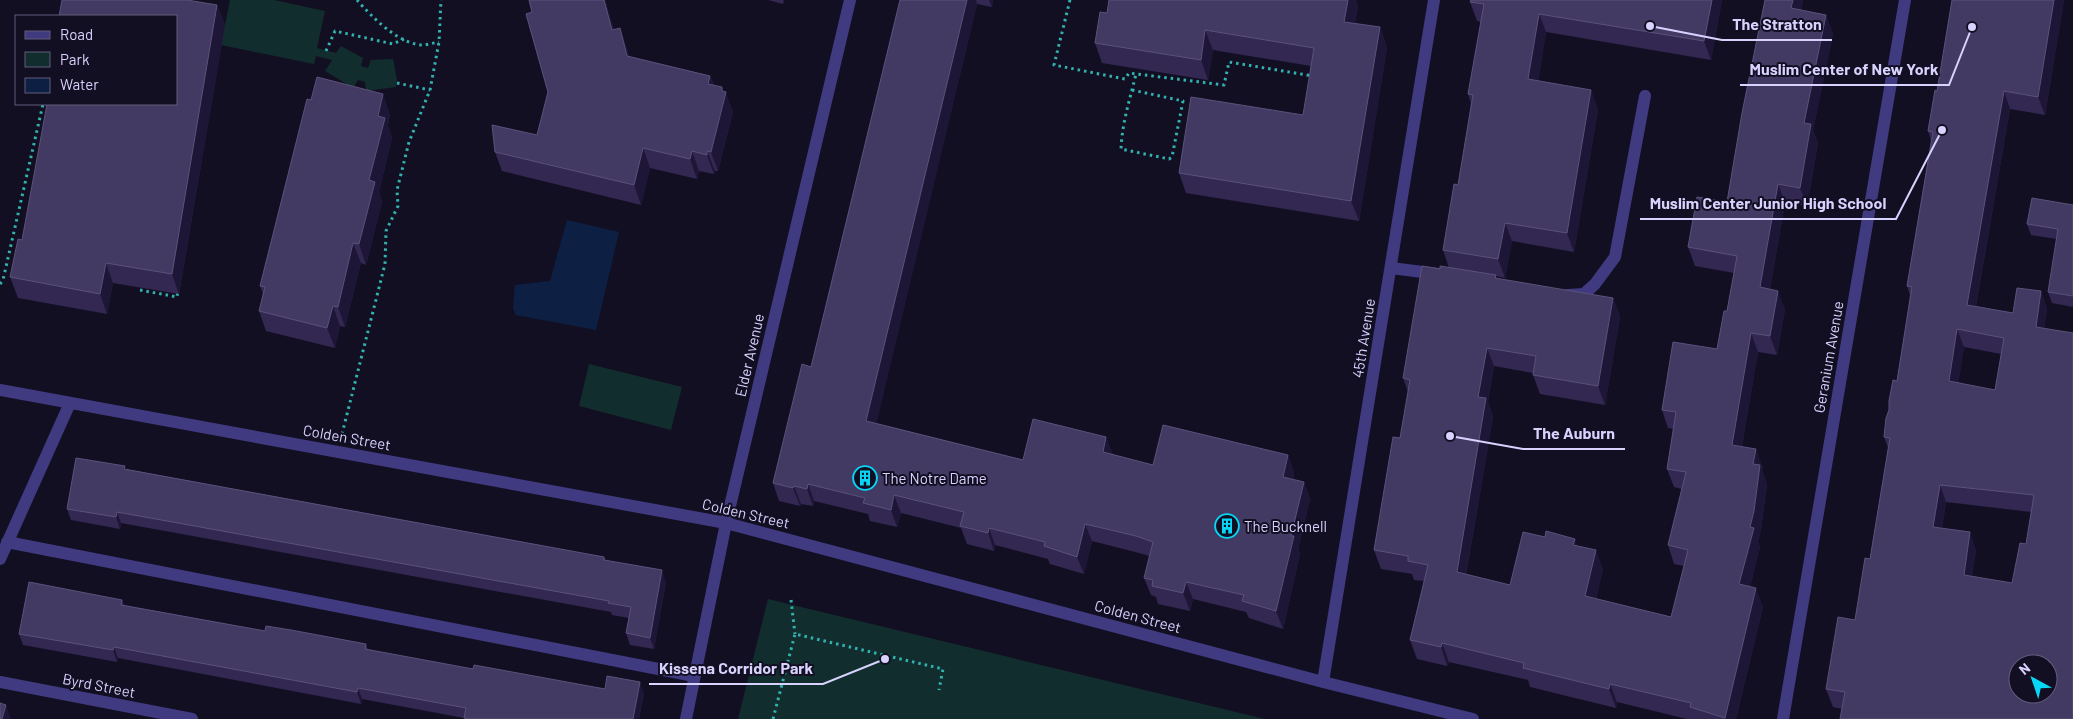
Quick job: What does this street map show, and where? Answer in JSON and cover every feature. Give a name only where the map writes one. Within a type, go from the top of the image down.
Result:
[{"type":"street","name":"Elder Avenue","points":[[686,719],[726,523],[850,0]]},
{"type":"street","name":"45th Avenue","points":[[1323,682],[1434,0]]},
{"type":"street","name":"Geranium Avenue","points":[[1783,719],[1906,0]]},
{"type":"street","points":[[1551,293],[1569,296],[1584,294],[1595,284],[1615,257],[1646,96]]},
{"type":"street","points":[[1390,268],[1452,277]]},
{"type":"street","name":"Colden Street","points":[[0,390],[726,523],[1323,682],[1473,719]]},
{"type":"street","points":[[0,559],[70,403]]},
{"type":"street","points":[[7,542],[694,676]]},
{"type":"street","name":"Byrd Street","points":[[0,682],[149,715],[192,719]]},
{"type":"path","points":[[357,0],[378,22],[404,40],[422,45],[439,42]]},
{"type":"path","points":[[338,452],[385,264],[386,232],[398,206],[397,190],[409,142],[430,90],[439,42],[441,0]]},
{"type":"path","points":[[1070,0],[1054,65],[1125,79],[1128,73],[1224,85],[1229,62],[1316,76]]},
{"type":"path","points":[[326,51],[335,31],[393,44],[404,40]]},
{"type":"path","points":[[1132,90],[1183,101],[1172,157],[1168,159],[1120,148],[1122,134],[1132,90],[1136,74]]},
{"type":"path","points":[[397,83],[430,90]]},
{"type":"path","points":[[0,284],[3,280],[43,105]]},
{"type":"path","points":[[140,290],[177,297],[179,288],[171,286]]},
{"type":"path","points":[[773,719],[795,634],[791,600]]},
{"type":"path","points":[[795,634],[943,669],[939,690]]},
{"type":"green space","points":[[230,0],[274,0],[325,11],[317,48],[336,53],[341,46],[363,58],[361,66],[368,68],[371,60],[393,59],[397,80],[396,87],[366,91],[365,82],[358,80],[353,88],[325,71],[332,60],[316,56],[314,64],[221,45]]},
{"type":"green space","points":[[589,364],[682,387],[671,430],[579,406]]},
{"type":"green space","points":[[768,599],[1265,719],[738,719]]},
{"type":"water","points":[[567,220],[619,232],[596,330],[516,315],[513,308],[515,285],[550,281]]},
{"type":"building","points":[[62,0],[187,0],[217,5],[172,274],[106,263],[100,294],[10,277],[18,239],[22,240],[47,105],[178,105],[178,15],[59,15]]},
{"type":"building","points":[[529,0],[604,0],[612,30],[620,28],[627,56],[710,76],[708,84],[722,87],[722,91],[726,92],[711,152],[707,151],[707,155],[692,151],[690,159],[643,148],[634,185],[495,152],[492,125],[537,135],[548,92],[526,14],[532,12]]},
{"type":"building","points":[[900,0],[967,0],[866,421],[1023,460],[1033,419],[1106,437],[1103,452],[1153,465],[1163,425],[1288,455],[1283,477],[1304,482],[1291,536],[1294,536],[1276,611],[1242,601],[1244,595],[1186,582],[1183,593],[1152,586],[1153,580],[1144,578],[1153,542],[1136,536],[1085,524],[1077,557],[1044,546],[1045,542],[989,528],[988,533],[960,526],[964,512],[894,495],[891,510],[863,503],[865,498],[808,484],[807,489],[773,483],[802,364],[811,367]]},
{"type":"building","points":[[1109,0],[1348,0],[1344,22],[1380,27],[1351,201],[1179,173],[1191,97],[1303,115],[1314,48],[1205,30],[1201,60],[1095,43],[1100,12],[1107,13]]},
{"type":"building","points":[[1471,0],[1712,0],[1704,41],[1539,14],[1528,79],[1591,90],[1567,233],[1505,223],[1498,259],[1443,250],[1454,184],[1458,185],[1473,95],[1468,94],[1484,4],[1470,2]]},
{"type":"building","points":[[1765,0],[1793,0],[1791,8],[1826,15],[1804,123],[1811,124],[1800,188],[1778,184],[1760,287],[1778,291],[1770,336],[1751,333],[1732,445],[1756,449],[1753,464],[1760,465],[1750,527],[1754,528],[1739,584],[1756,588],[1725,718],[1690,707],[1691,703],[1610,684],[1609,689],[1523,668],[1524,663],[1442,643],[1441,647],[1410,640],[1428,565],[1408,561],[1408,556],[1374,550],[1393,437],[1400,438],[1410,380],[1403,378],[1422,266],[1440,269],[1440,266],[1496,275],[1495,278],[1613,298],[1598,386],[1533,375],[1536,356],[1487,348],[1478,397],[1486,398],[1457,572],[1510,585],[1523,532],[1545,537],[1546,531],[1575,539],[1573,545],[1596,550],[1585,596],[1671,617],[1688,550],[1668,545],[1686,472],[1667,469],[1676,412],[1662,410],[1673,342],[1717,349],[1724,311],[1727,311],[1737,256],[1688,247],[1697,197],[1727,202],[1742,113]]},
{"type":"building","points":[[1952,0],[2054,0],[2038,97],[2004,91],[1967,305],[2013,313],[2017,288],[2041,291],[2036,327],[2073,333],[2073,719],[1840,719],[1845,692],[1826,689],[1838,617],[1855,620],[1865,558],[1870,559],[1890,438],[1884,437],[1886,418],[1889,410],[1893,380],[1897,381],[1912,287],[1907,286],[1933,132],[1928,131],[1935,90],[1937,91]],"holes":[[[1957,329],[2004,338],[1995,390],[1949,381]],[[1940,485],[2034,495],[2026,544],[2020,543],[2012,583],[1964,575],[1970,532],[1933,527]]]},
{"type":"building","points":[[317,77],[383,94],[378,116],[385,118],[369,180],[375,182],[359,244],[353,243],[338,307],[333,306],[327,328],[259,311],[265,287],[260,286],[307,99],[311,100]]},
{"type":"building","points":[[2032,198],[2073,205],[2073,296],[2048,292],[2058,229],[2027,224]]},
{"type":"building","points":[[76,458],[125,466],[124,469],[604,557],[604,560],[662,570],[650,638],[626,633],[631,607],[608,603],[609,601],[117,512],[116,517],[67,509]]},
{"type":"building","points":[[29,582],[122,600],[121,605],[265,631],[266,626],[291,630],[366,644],[365,649],[473,669],[474,665],[605,689],[607,676],[640,682],[633,719],[470,719],[464,718],[466,708],[358,688],[357,692],[114,647],[113,650],[19,634]]},
{"type":"building","points":[[0,703],[6,705],[2,719],[0,719]]},
{"type":"place","name":"The Stratton","points":[[1650,26]]},
{"type":"place","name":"Muslim Center of New York","points":[[1972,27]]},
{"type":"place","name":"Muslim Center Junior High School","points":[[1942,130]]},
{"type":"place","name":"The Auburn","points":[[1450,436]]},
{"type":"place","name":"The Notre Dame","points":[[865,478]]},
{"type":"place","name":"The Bucknell","points":[[1227,526]]},
{"type":"place","name":"Kissena Corridor Park","points":[[885,659]]}]
